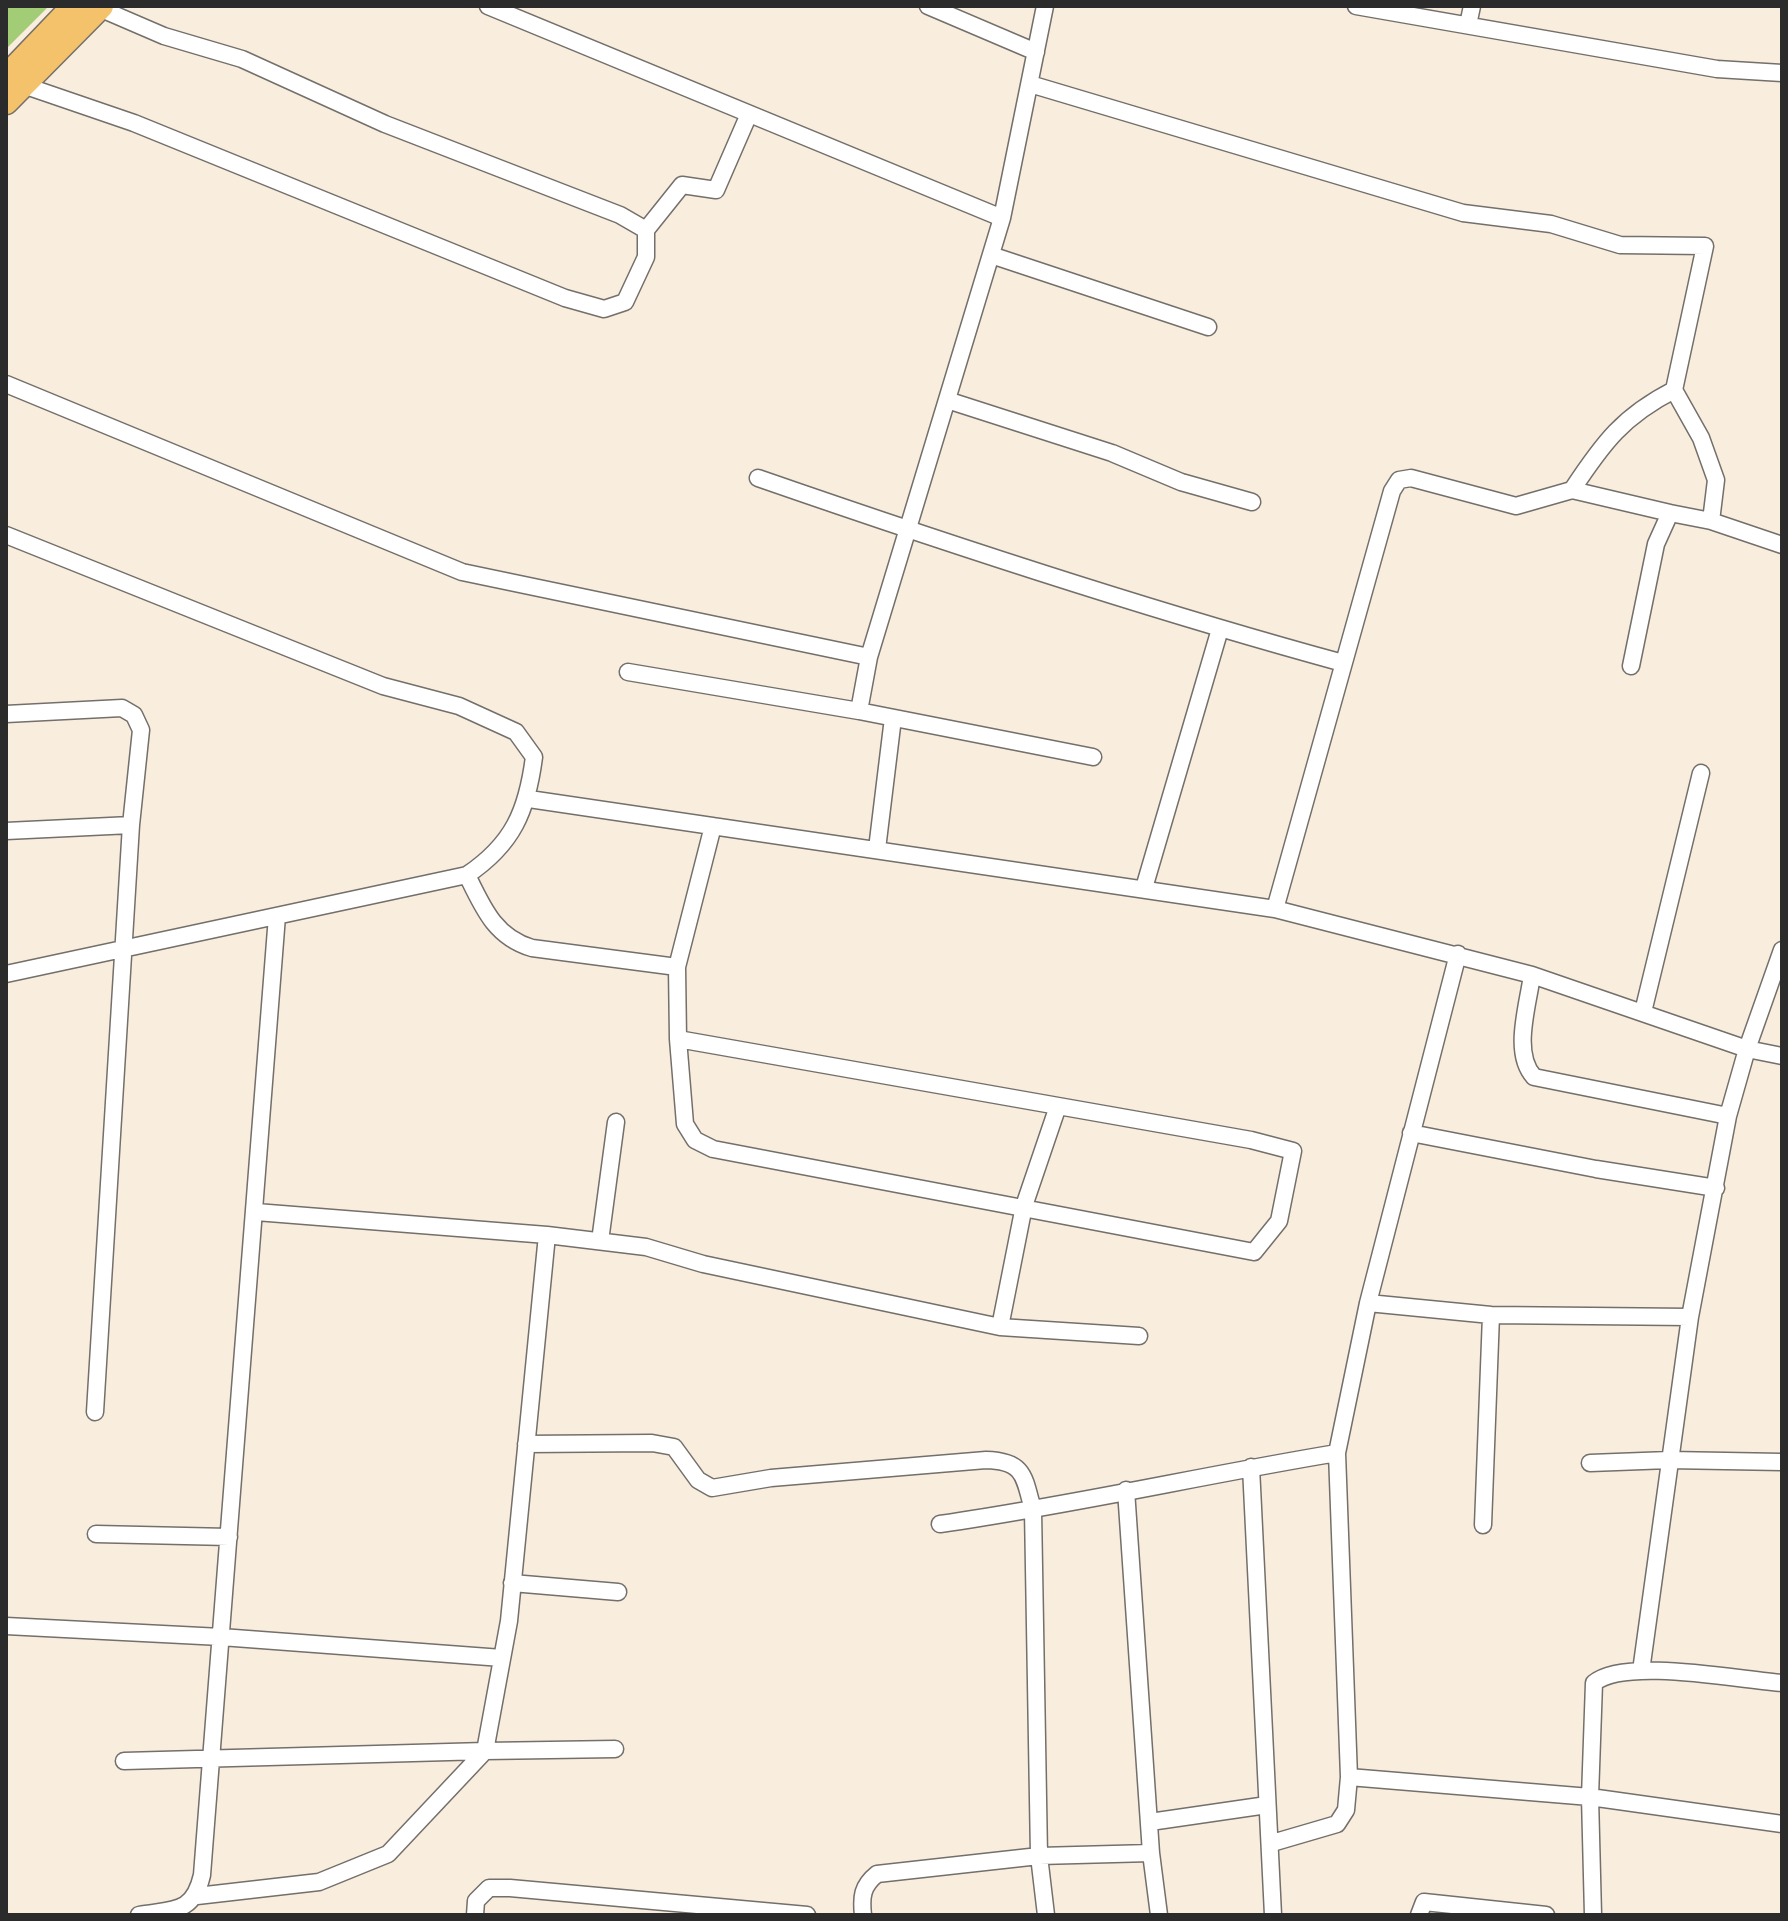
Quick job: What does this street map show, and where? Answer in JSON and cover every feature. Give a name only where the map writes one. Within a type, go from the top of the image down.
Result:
[{"type":"main road","points":[[12,88],[74,6]]},
{"type":"main road","points":[[12,88],[100,7]]},
{"type":"street","points":[[488,6],[1002,218]]},
{"type":"street","points":[[928,6],[1036,52]]},
{"type":"street","points":[[859,711],[869,657],[1002,218],[1045,6]]},
{"type":"street","points":[[1356,6],[1717,69],[1782,73]]},
{"type":"street","points":[[1468,25],[1472,6]]},
{"type":"street","points":[[100,7],[164,36],[242,59],[385,124],[620,215],[646,230]]},
{"type":"street","points":[[1030,84],[1463,213],[1551,224],[1620,245],[1705,246],[1674,390],[1701,438],[1716,480],[1711,521]]},
{"type":"street","points":[[12,88],[134,123],[403,234],[565,298],[604,309],[625,302],[646,257],[646,230],[682,185],[716,190],[749,114]]},
{"type":"street","points":[[991,255],[1208,327]]},
{"type":"street","points":[[6,384],[462,572],[869,657]]},
{"type":"street","points":[[1572,490],[1599,449],[1640,408],[1674,390]]},
{"type":"street","points":[[947,400],[1112,453],[1181,482],[1252,502]]},
{"type":"street","points":[[758,478],[907,530],[1220,629],[1343,663]]},
{"type":"street","points":[[1275,909],[1392,491],[1399,480],[1411,478],[1516,506],[1572,490],[1711,521],[1782,545]]},
{"type":"street","points":[[1631,666],[1656,544],[1670,513]]},
{"type":"street","points":[[6,535],[383,686],[459,706],[516,732],[534,757],[529,799],[496,856],[467,875],[6,974]]},
{"type":"street","points":[[1144,888],[1220,629]]},
{"type":"street","points":[[628,672],[859,711],[1093,757]]},
{"type":"street","points":[[6,714],[122,708],[134,715],[141,730],[131,825],[95,1412]]},
{"type":"street","points":[[877,849],[893,718]]},
{"type":"street","points":[[1643,1012],[1701,773]]},
{"type":"street","points":[[529,799],[1275,909],[1532,975],[1747,1049],[1782,1056]]},
{"type":"street","points":[[6,831],[131,825]]},
{"type":"street","points":[[678,1039],[1251,1140],[1293,1151],[1279,1221],[1254,1252],[713,1149],[695,1140],[685,1124],[678,1039],[677,967],[713,826]]},
{"type":"street","points":[[467,875],[490,922],[512,942],[532,948],[677,967]]},
{"type":"street","points":[[191,1906],[211,1758],[277,916]]},
{"type":"street","points":[[1641,1671],[1690,1317],[1728,1116],[1747,1049],[1782,950]]},
{"type":"street","points":[[1272,1843],[1337,1824],[1346,1810],[1349,1777],[1337,1453],[1368,1303],[1458,954]]},
{"type":"street","points":[[1532,975],[1522,1049],[1524,1066],[1534,1077],[1728,1116]]},
{"type":"street","points":[[1000,1327],[1024,1206],[1058,1106]]},
{"type":"street","points":[[600,1241],[616,1122]]},
{"type":"street","points":[[1411,1133],[1596,1169],[1716,1188]]},
{"type":"street","points":[[256,1212],[547,1235],[646,1247],[703,1264],[1000,1327],[1139,1336]]},
{"type":"street","points":[[139,1915],[319,1882],[388,1854],[485,1751],[512,1583],[547,1235]]},
{"type":"street","points":[[1368,1303],[1491,1315],[1690,1317]]},
{"type":"street","points":[[1483,1525],[1491,1315]]},
{"type":"street","points":[[526,1444],[652,1443],[674,1447],[698,1480],[712,1488],[771,1478],[1007,1461],[1023,1473],[1033,1510],[1039,1856],[1046,1915]]},
{"type":"street","points":[[940,1524],[1033,1510],[1126,1490],[1337,1453]]},
{"type":"street","points":[[1590,1463],[1669,1460],[1782,1462]]},
{"type":"street","points":[[1251,1467],[1267,1805],[1272,1843],[1273,1915]]},
{"type":"street","points":[[1126,1490],[1151,1853],[1159,1915]]},
{"type":"street","points":[[96,1534],[229,1537]]},
{"type":"street","points":[[512,1583],[618,1592]]},
{"type":"street","points":[[6,1626],[221,1637],[502,1658]]},
{"type":"street","points":[[1593,1915],[1590,1797],[1594,1683],[1605,1674],[1641,1671],[1782,1683]]},
{"type":"street","points":[[124,1761],[615,1749]]},
{"type":"street","points":[[1349,1777],[1590,1797],[1782,1824]]},
{"type":"street","points":[[1150,1822],[1267,1805]]},
{"type":"street","points":[[863,1915],[861,1899],[866,1883],[877,1874],[1039,1856],[1151,1853]]},
{"type":"street","points":[[475,1915],[476,1901],[489,1888],[510,1888],[807,1915]]},
{"type":"street","points":[[1419,1915],[1424,1902],[1546,1915]]},
{"type":"green space","points":[[6,6],[49,6],[6,49]]}]
